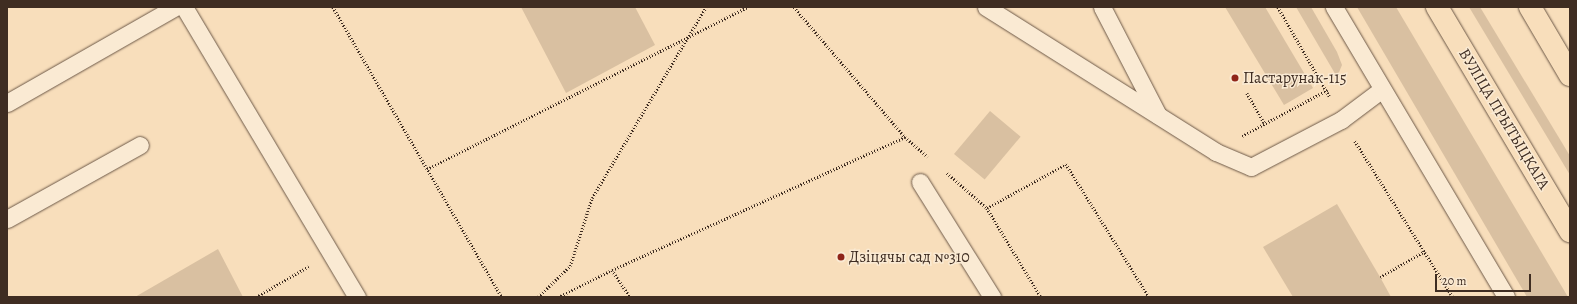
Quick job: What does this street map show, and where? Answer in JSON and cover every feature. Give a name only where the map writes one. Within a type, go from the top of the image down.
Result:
[{"type":"main road","name":"ВУЛІЦА ПРЫТЫЦКАГА","points":[[1437,7],[1570,231]]},
{"type":"main road","points":[[1530,7],[1570,75]]},
{"type":"lane","points":[[7,103],[175,7]]},
{"type":"lane","points":[[184,7],[357,297]]},
{"type":"lane","points":[[986,7],[1216,152],[1251,167],[1341,120],[1382,90]]},
{"type":"lane","points":[[1102,7],[1159,116]]},
{"type":"lane","points":[[1334,7],[1506,297]]},
{"type":"lane","points":[[7,219],[140,144]]},
{"type":"lane","points":[[920,182],[992,297]]},
{"type":"path","points":[[333,7],[502,297]]},
{"type":"path","points":[[538,297],[570,266],[592,198],[706,7]]},
{"type":"path","points":[[427,169],[748,7]]},
{"type":"path","points":[[794,7],[905,137],[934,163]]},
{"type":"path","points":[[1278,7],[1327,90],[1341,120],[1425,250],[1453,297]]},
{"type":"path","points":[[1235,136],[1243,136],[1264,123],[1327,90]]},
{"type":"path","points":[[1247,93],[1264,123]]},
{"type":"path","points":[[558,297],[612,270],[905,137]]},
{"type":"path","points":[[987,208],[1066,164],[1149,297]]},
{"type":"path","points":[[940,168],[987,208],[1041,297]]},
{"type":"path","points":[[1380,277],[1425,250]]},
{"type":"path","points":[[256,297],[331,253]]},
{"type":"path","points":[[612,270],[630,297]]},
{"type":"shaded area","points":[[521,7],[635,7],[655,45],[566,93]]},
{"type":"shaded area","points":[[1225,7],[1265,7],[1313,88],[1284,105]]},
{"type":"shaded area","points":[[1296,7],[1311,7],[1337,52],[1342,65],[1337,77]]},
{"type":"shaded area","points":[[1357,7],[1396,7],[1568,297],[1527,297]]},
{"type":"shaded area","points":[[1469,7],[1480,7],[1570,156],[1570,175]]},
{"type":"shaded area","points":[[990,111],[1021,137],[985,180],[954,154]]},
{"type":"shaded area","points":[[1337,204],[1391,297],[1293,297],[1263,247]]},
{"type":"shaded area","points":[[218,249],[243,297],[135,297]]},
{"type":"place","name":"Пастарунак-115","points":[[1235,78]]},
{"type":"place","name":"Дзіцячы сад №310","points":[[841,257]]}]
